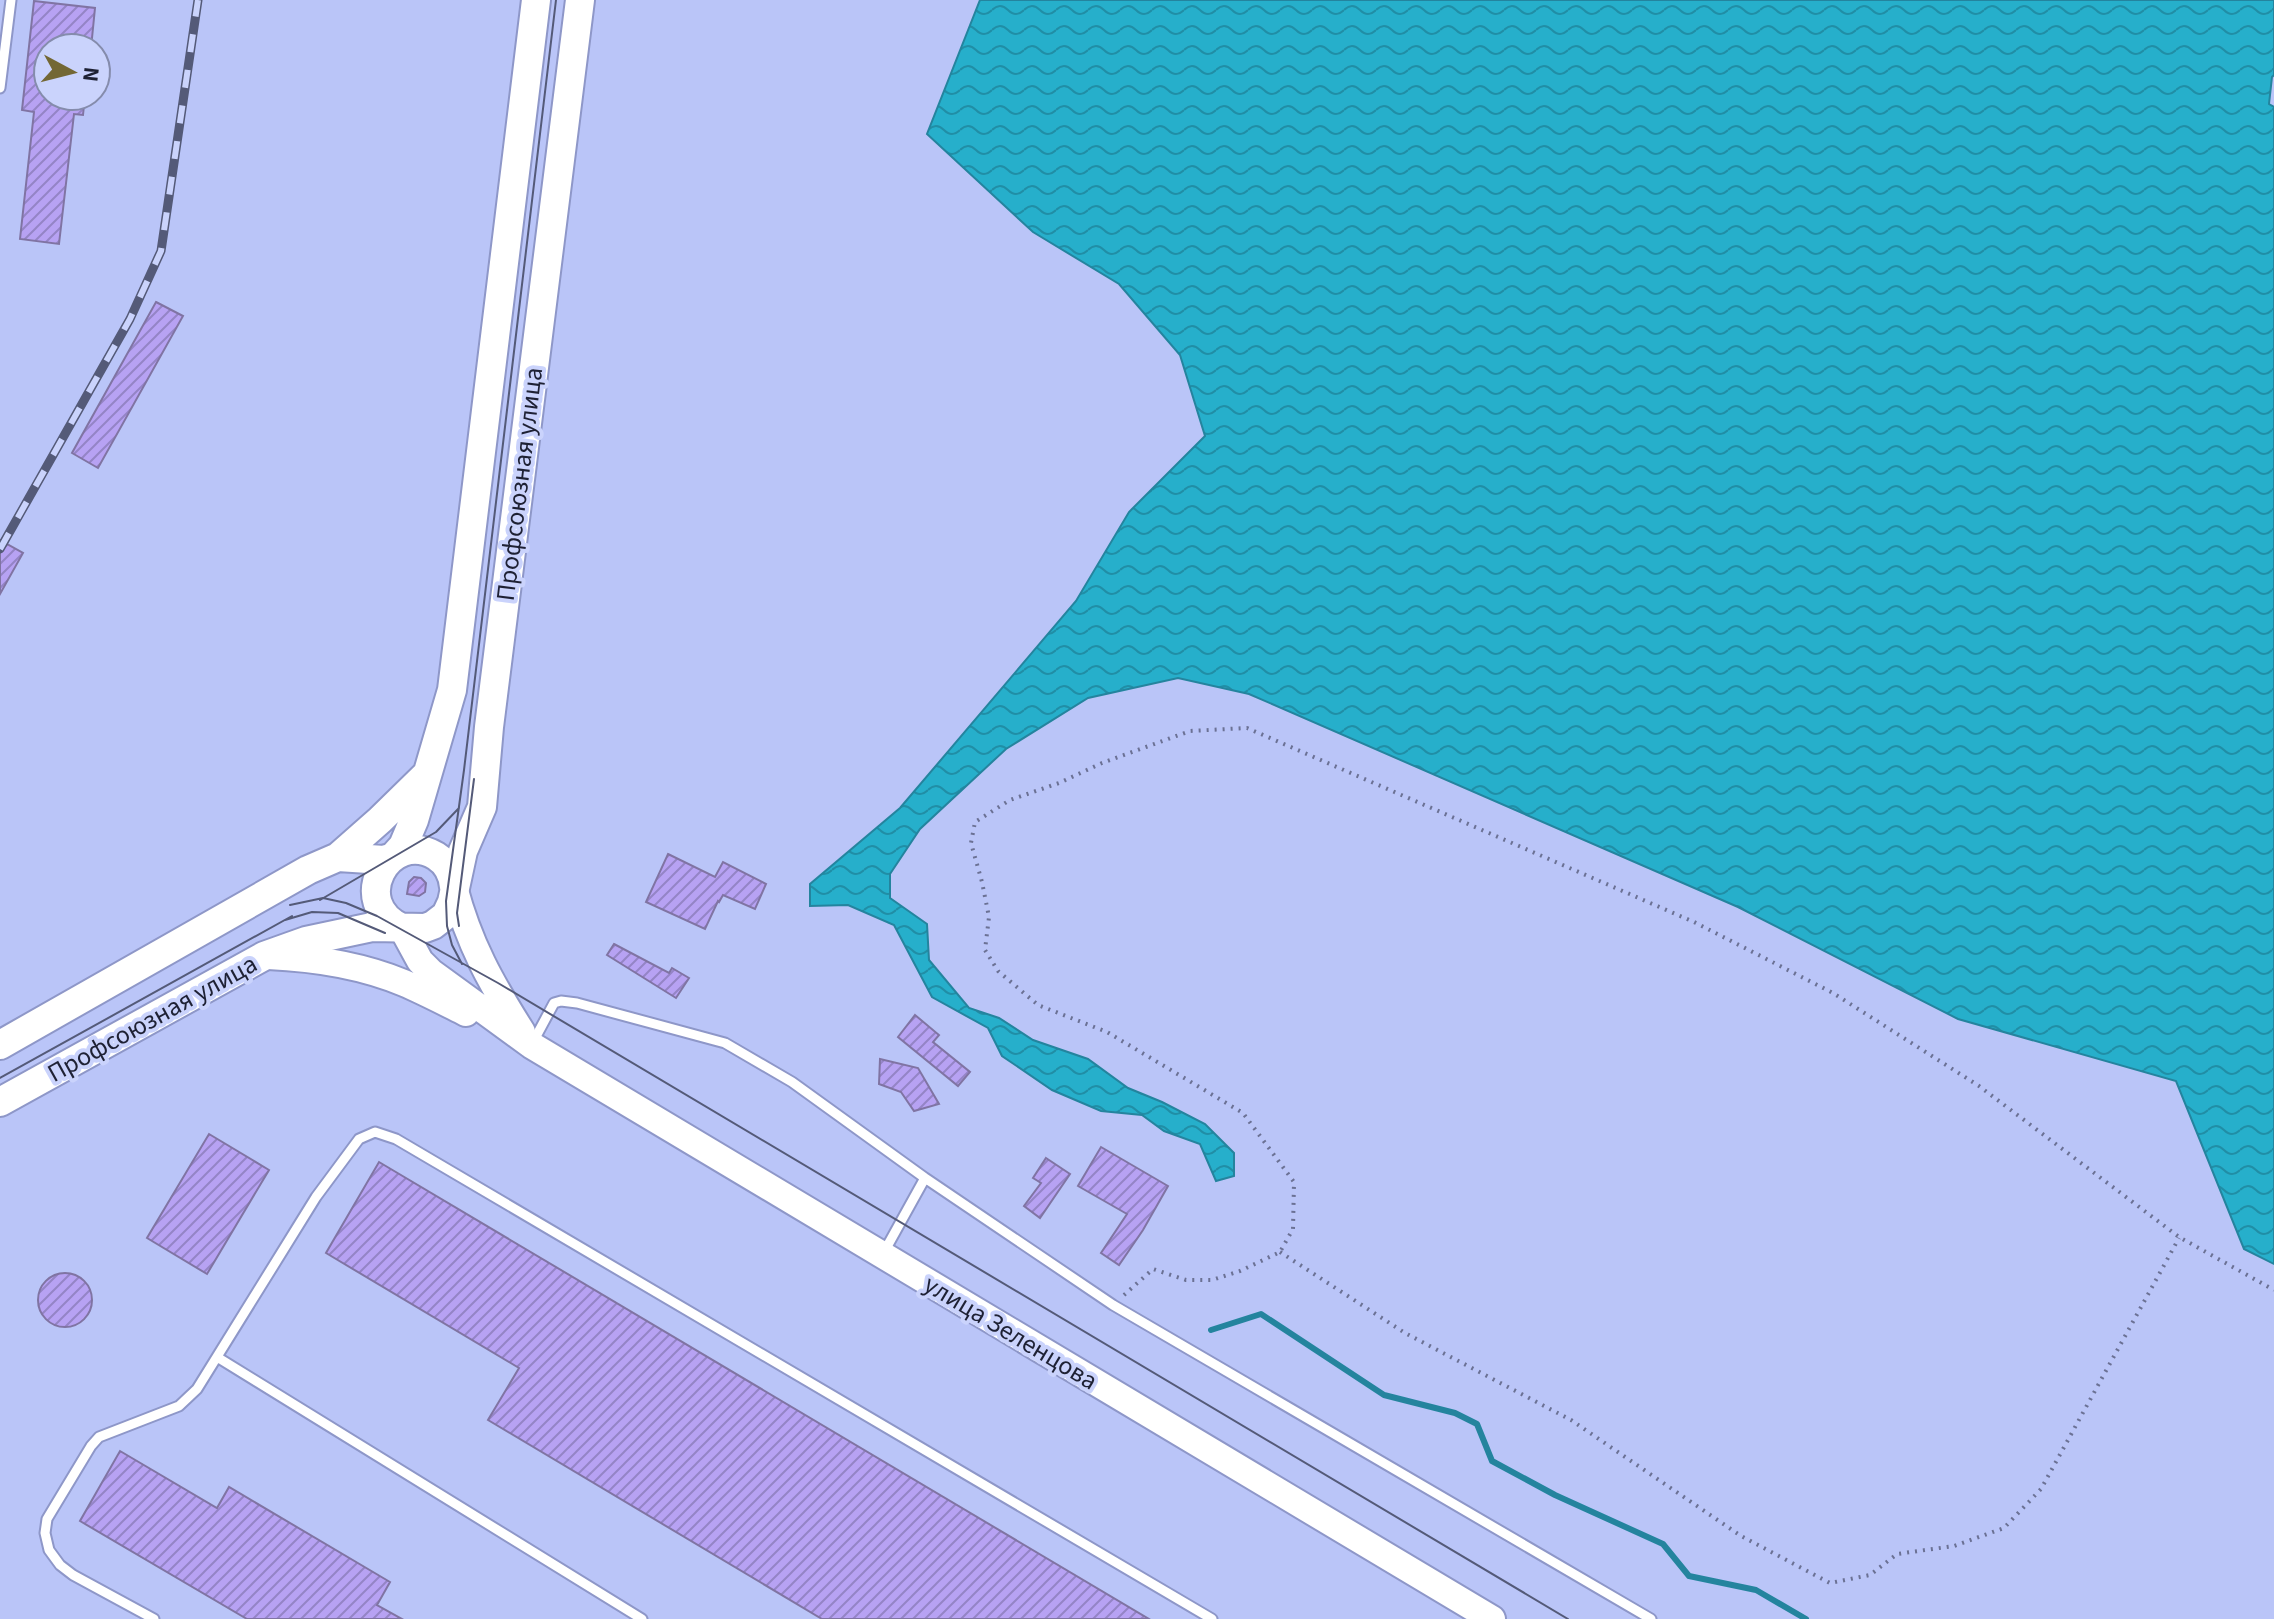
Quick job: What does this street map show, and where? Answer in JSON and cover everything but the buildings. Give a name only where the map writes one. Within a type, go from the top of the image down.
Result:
[{"type":"main road","name":"Профсоюзная улица","points":[[0,1045],[308,870],[338,857],[377,861],[394,857],[406,838],[452,690],[536,0]]},
{"type":"main road","name":"Профсоюзная улица","points":[[0,1102],[264,956],[306,941],[372,927],[398,926],[418,930],[439,921],[448,912],[463,851],[482,807],[489,727],[580,0]]},
{"type":"main road","points":[[338,857],[429,772]]},
{"type":"main road","points":[[398,926],[382,912],[376,895],[378,877],[394,857],[409,851],[425,852],[439,859],[450,871],[454,887]]},
{"type":"main road","name":"улица Зеленцова","points":[[454,887],[470,940],[482,965],[531,1045]]},
{"type":"main road","name":"улица Зеленцова","points":[[398,926],[420,961],[431,972],[531,1045],[1492,1619]]},
{"type":"main road","points":[[264,956],[315,960],[384,976],[531,1045]]},
{"type":"lane","points":[[0,88],[11,0]]},
{"type":"lane","points":[[531,1045],[554,1003],[561,1001],[725,1043],[792,1082],[925,1178],[1113,1305],[1651,1619]]},
{"type":"lane","points":[[154,1619],[60,1565],[49,1550],[45,1533],[47,1519],[99,1437],[179,1406],[197,1389],[316,1197],[359,1139],[375,1132],[396,1139],[1212,1619]]},
{"type":"lane","points":[[883,1255],[925,1178]]},
{"type":"lane","points":[[217,1357],[642,1619]]},
{"type":"path","points":[[1113,1305],[1153,1269],[1186,1280],[1212,1280],[1280,1252],[1293,1229],[1294,1182],[1243,1113],[1107,1032],[1038,1005],[998,971],[985,950],[989,917],[971,843],[975,822],[1010,800],[1190,731],[1247,728],[1708,929],[1833,993],[1979,1086],[2179,1237],[2274,1290]]},
{"type":"path","points":[[1280,1252],[1405,1333],[1571,1420],[1741,1536],[1830,1583],[1870,1575],[1897,1554],[1954,1546],[2004,1528],[2041,1489],[2179,1237]]},
{"type":"water","points":[[980,0],[2274,0],[2274,75],[2269,104],[2274,107],[2274,1264],[2244,1249],[2176,1081],[1958,1019],[1738,907],[1249,694],[1178,678],[1088,698],[1006,749],[920,829],[890,874],[890,898],[927,924],[929,960],[969,1008],[999,1018],[1033,1040],[1088,1059],[1128,1088],[1205,1124],[1234,1153],[1234,1176],[1216,1181],[1200,1144],[1164,1131],[1142,1115],[1101,1111],[1052,1090],[1002,1056],[988,1028],[932,997],[894,925],[848,905],[810,906],[810,884],[900,808],[1076,601],[1129,512],[1205,436],[1180,355],[1119,284],[1033,232],[927,134]]},
{"type":"waterway","points":[[1211,1330],[1261,1314],[1384,1395],[1455,1413],[1477,1424],[1492,1461],[1555,1495],[1663,1544],[1689,1576],[1756,1590],[1806,1619]]},
{"type":"tram line","points":[[462,964],[447,926],[446,901],[556,0]]},
{"type":"tram line","points":[[459,926],[457,913],[474,779]]},
{"type":"tram line","points":[[320,900],[436,832],[459,808]]},
{"type":"tram line","points":[[290,905],[323,898],[346,903],[377,916],[498,983],[1568,1619]]},
{"type":"tram line","points":[[285,920],[312,912],[338,913],[385,933]]},
{"type":"tram line","points":[[0,1078],[292,916]]},
{"type":"railway","points":[[0,549],[130,319],[161,251],[198,0]]}]
